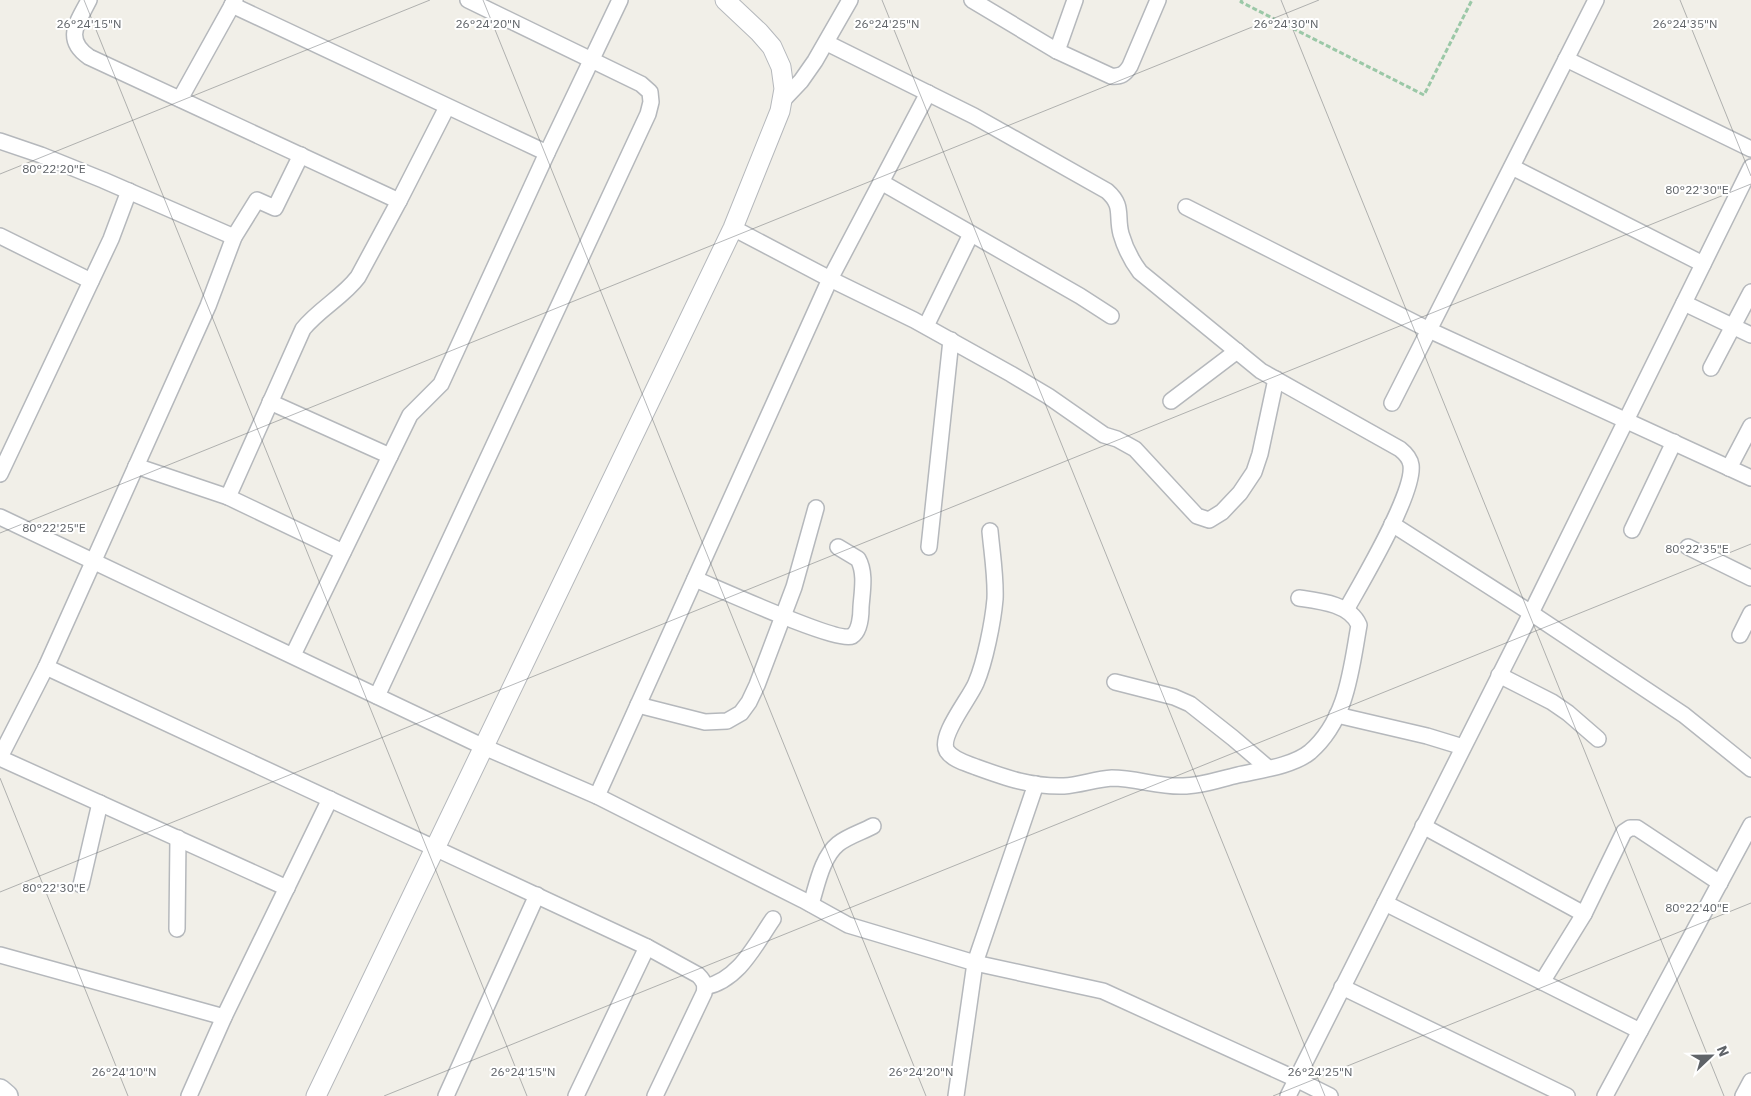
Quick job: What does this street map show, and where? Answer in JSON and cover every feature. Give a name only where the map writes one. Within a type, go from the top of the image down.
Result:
[{"type":"main road","points":[[0,1090],[7,1096]]},
{"type":"street","points":[[89,0],[74,31],[74,41],[79,50],[89,57],[399,201]]},
{"type":"street","points":[[377,696],[648,114],[651,102],[650,92],[642,84],[468,0]]},
{"type":"street","points":[[293,655],[410,416],[441,384],[547,153],[620,0]]},
{"type":"street","points":[[316,1096],[733,228],[780,111],[784,89],[781,67],[772,47],[759,32],[724,0]]},
{"type":"street","points":[[782,101],[801,81],[826,43],[850,0]]},
{"type":"street","points":[[972,0],[1057,51],[1111,76],[1119,77],[1130,66],[1158,0]]},
{"type":"street","points":[[1057,51],[1075,0]]},
{"type":"street","points":[[1392,403],[1596,0]]},
{"type":"street","points":[[180,99],[234,2],[547,153]]},
{"type":"street","points":[[826,43],[974,116],[1107,191],[1115,198],[1118,207],[1120,231],[1131,260],[1140,272],[1262,371],[1392,444],[1406,455],[1410,464],[1410,474],[1405,492],[1392,524],[1346,610]]},
{"type":"street","points":[[1566,60],[1751,149]]},
{"type":"street","points":[[597,796],[830,279],[928,94]]},
{"type":"street","points":[[228,497],[302,328],[314,315],[351,287],[358,277],[447,106]]},
{"type":"street","points":[[0,141],[129,191],[234,238]]},
{"type":"street","points":[[287,888],[0,757],[46,667],[208,306],[234,238],[257,200],[275,208],[301,155]]},
{"type":"street","points":[[1512,167],[1703,264]]},
{"type":"street","points":[[1288,1096],[1531,613],[1751,167]]},
{"type":"street","points":[[881,182],[1080,296],[1111,316]]},
{"type":"street","points":[[0,474],[111,239],[129,191]]},
{"type":"street","points":[[1186,207],[1429,330],[1751,478]]},
{"type":"street","points":[[733,228],[830,279],[926,326],[1048,396],[1104,435],[1117,439],[1135,450],[1197,516],[1209,520],[1222,512],[1240,492],[1254,472],[1260,454],[1276,379]]},
{"type":"street","points":[[926,326],[971,234]]},
{"type":"street","points":[[0,236],[91,281]]},
{"type":"street","points":[[1711,368],[1751,292]]},
{"type":"street","points":[[1684,303],[1751,335]]},
{"type":"street","points":[[929,547],[952,340]]},
{"type":"street","points":[[1171,401],[1237,350]]},
{"type":"street","points":[[270,402],[390,456]]},
{"type":"street","points":[[1729,468],[1751,426]]},
{"type":"street","points":[[1632,530],[1674,442]]},
{"type":"street","points":[[136,466],[228,497],[343,552]]},
{"type":"street","points":[[638,705],[705,722],[727,721],[741,712],[749,702],[757,685],[794,587],[816,508]]},
{"type":"street","points":[[0,517],[94,560],[484,747],[597,796],[811,904],[848,925],[975,963],[1103,991],[1330,1096]]},
{"type":"street","points":[[1392,524],[1531,613],[1684,715],[1751,770]]},
{"type":"street","points":[[990,531],[995,598],[992,624],[976,684],[947,734],[946,746],[947,751],[955,759],[1016,781],[1065,786],[1096,779],[1114,778],[1132,779],[1167,786],[1184,786],[1268,768],[1308,754],[1328,732],[1345,699],[1359,625],[1352,614],[1346,610],[1320,601],[1300,598]]},
{"type":"street","points":[[1688,547],[1751,578]]},
{"type":"street","points":[[695,579],[836,636],[846,637],[856,632],[861,610],[863,572],[862,564],[855,556],[838,548]]},
{"type":"street","points":[[1740,635],[1751,613]]},
{"type":"street","points":[[46,667],[537,895],[647,947],[698,975],[703,980],[704,993],[655,1096]]},
{"type":"street","points":[[1499,675],[1552,702],[1598,739]]},
{"type":"street","points":[[1115,682],[1174,697],[1190,704],[1268,768]]},
{"type":"street","points":[[1337,715],[1427,736],[1463,747]]},
{"type":"street","points":[[956,1096],[975,963],[1036,784]]},
{"type":"street","points":[[189,1096],[224,1017],[330,799]]},
{"type":"street","points":[[81,885],[100,803]]},
{"type":"street","points":[[1605,1096],[1751,825]]},
{"type":"street","points":[[811,904],[821,873],[832,850],[838,844],[873,826]]},
{"type":"street","points":[[1423,826],[1584,914]]},
{"type":"street","points":[[1542,982],[1584,914],[1624,832],[1630,828],[1637,828],[1720,883]]},
{"type":"street","points":[[177,929],[178,838]]},
{"type":"street","points":[[446,1096],[537,895]]},
{"type":"street","points":[[1385,903],[1640,1031]]},
{"type":"street","points":[[705,987],[723,982],[731,976],[741,966],[773,919]]},
{"type":"street","points":[[576,1096],[647,947]]},
{"type":"street","points":[[0,955],[224,1017]]},
{"type":"street","points":[[1342,987],[1567,1096]]},
{"type":"street","points":[[1743,1096],[1751,1081]]},
{"type":"path","points":[[1242,0],[1241,2],[1424,95],[1472,0]]}]
